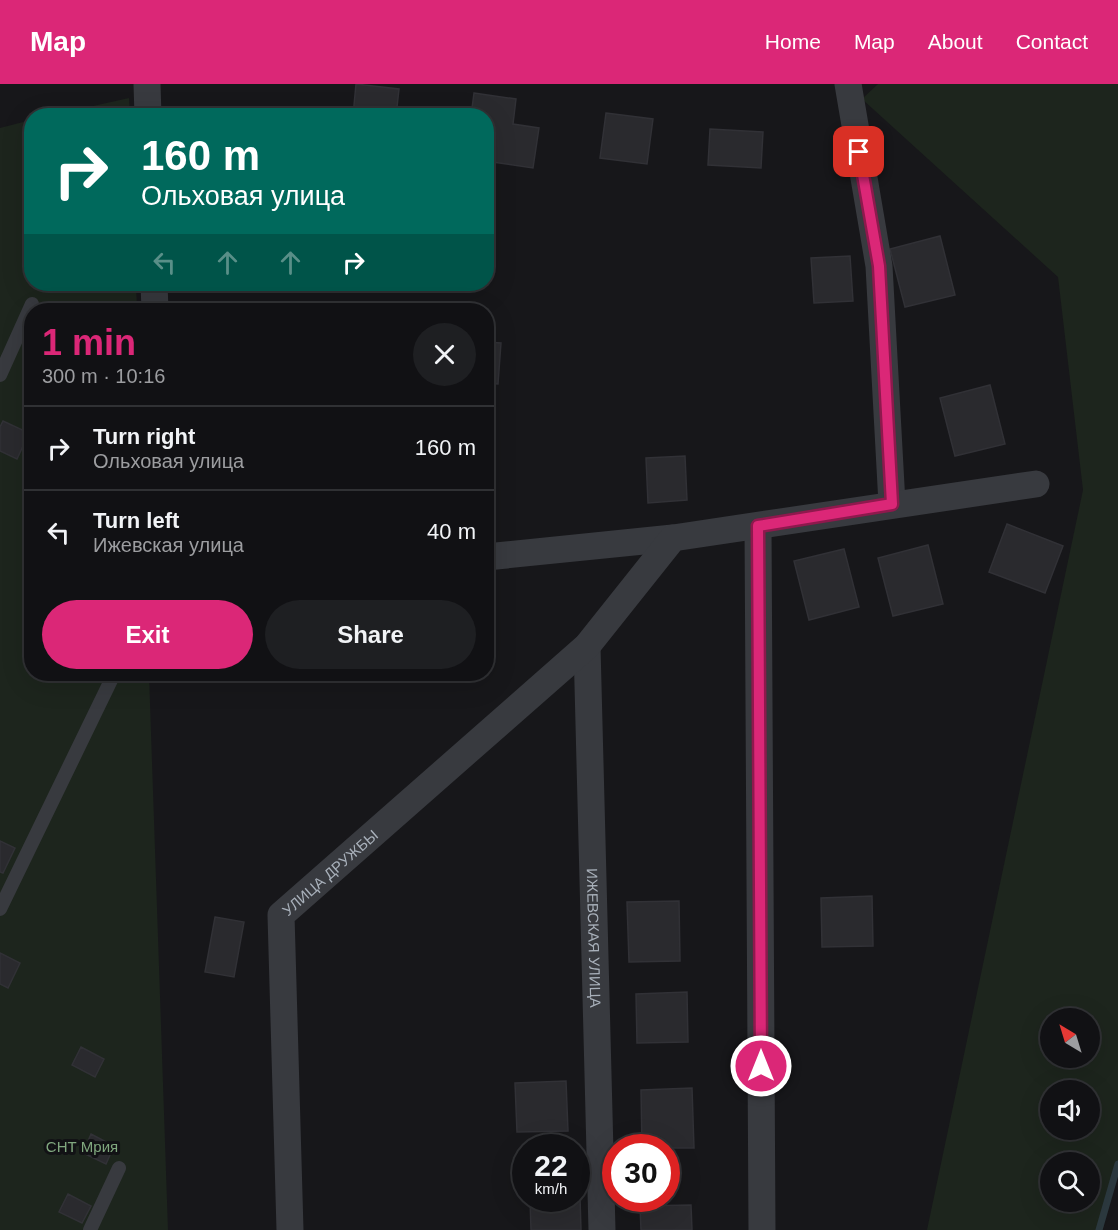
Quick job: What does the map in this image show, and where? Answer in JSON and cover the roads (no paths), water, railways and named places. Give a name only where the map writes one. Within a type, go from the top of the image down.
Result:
[{"type":"street","points":[[147,84],[148,108]]},
{"type":"street","points":[[848,84],[879,266],[892,504]]},
{"type":"street","points":[[494,556],[673,538],[1036,484]]},
{"type":"street","points":[[758,526],[762,1230]]},
{"type":"street","points":[[587,646],[673,538]]},
{"type":"street","name":"УЛИЦА ДРУЖБЫ","points":[[290,1230],[281,915],[587,646]]},
{"type":"street","name":"ИЖЕВСКАЯ УЛИЦА","points":[[587,646],[602,1230]]},
{"type":"lane","points":[[0,375],[24,322]]},
{"type":"lane","points":[[0,909],[111,681]]},
{"type":"lane","points":[[90,1230],[119,1168]]},
{"type":"waterway","points":[[1099,1230],[1118,1164]]},
{"type":"park label","name":"СНТ Мрия","points":[[82,1146]]}]
